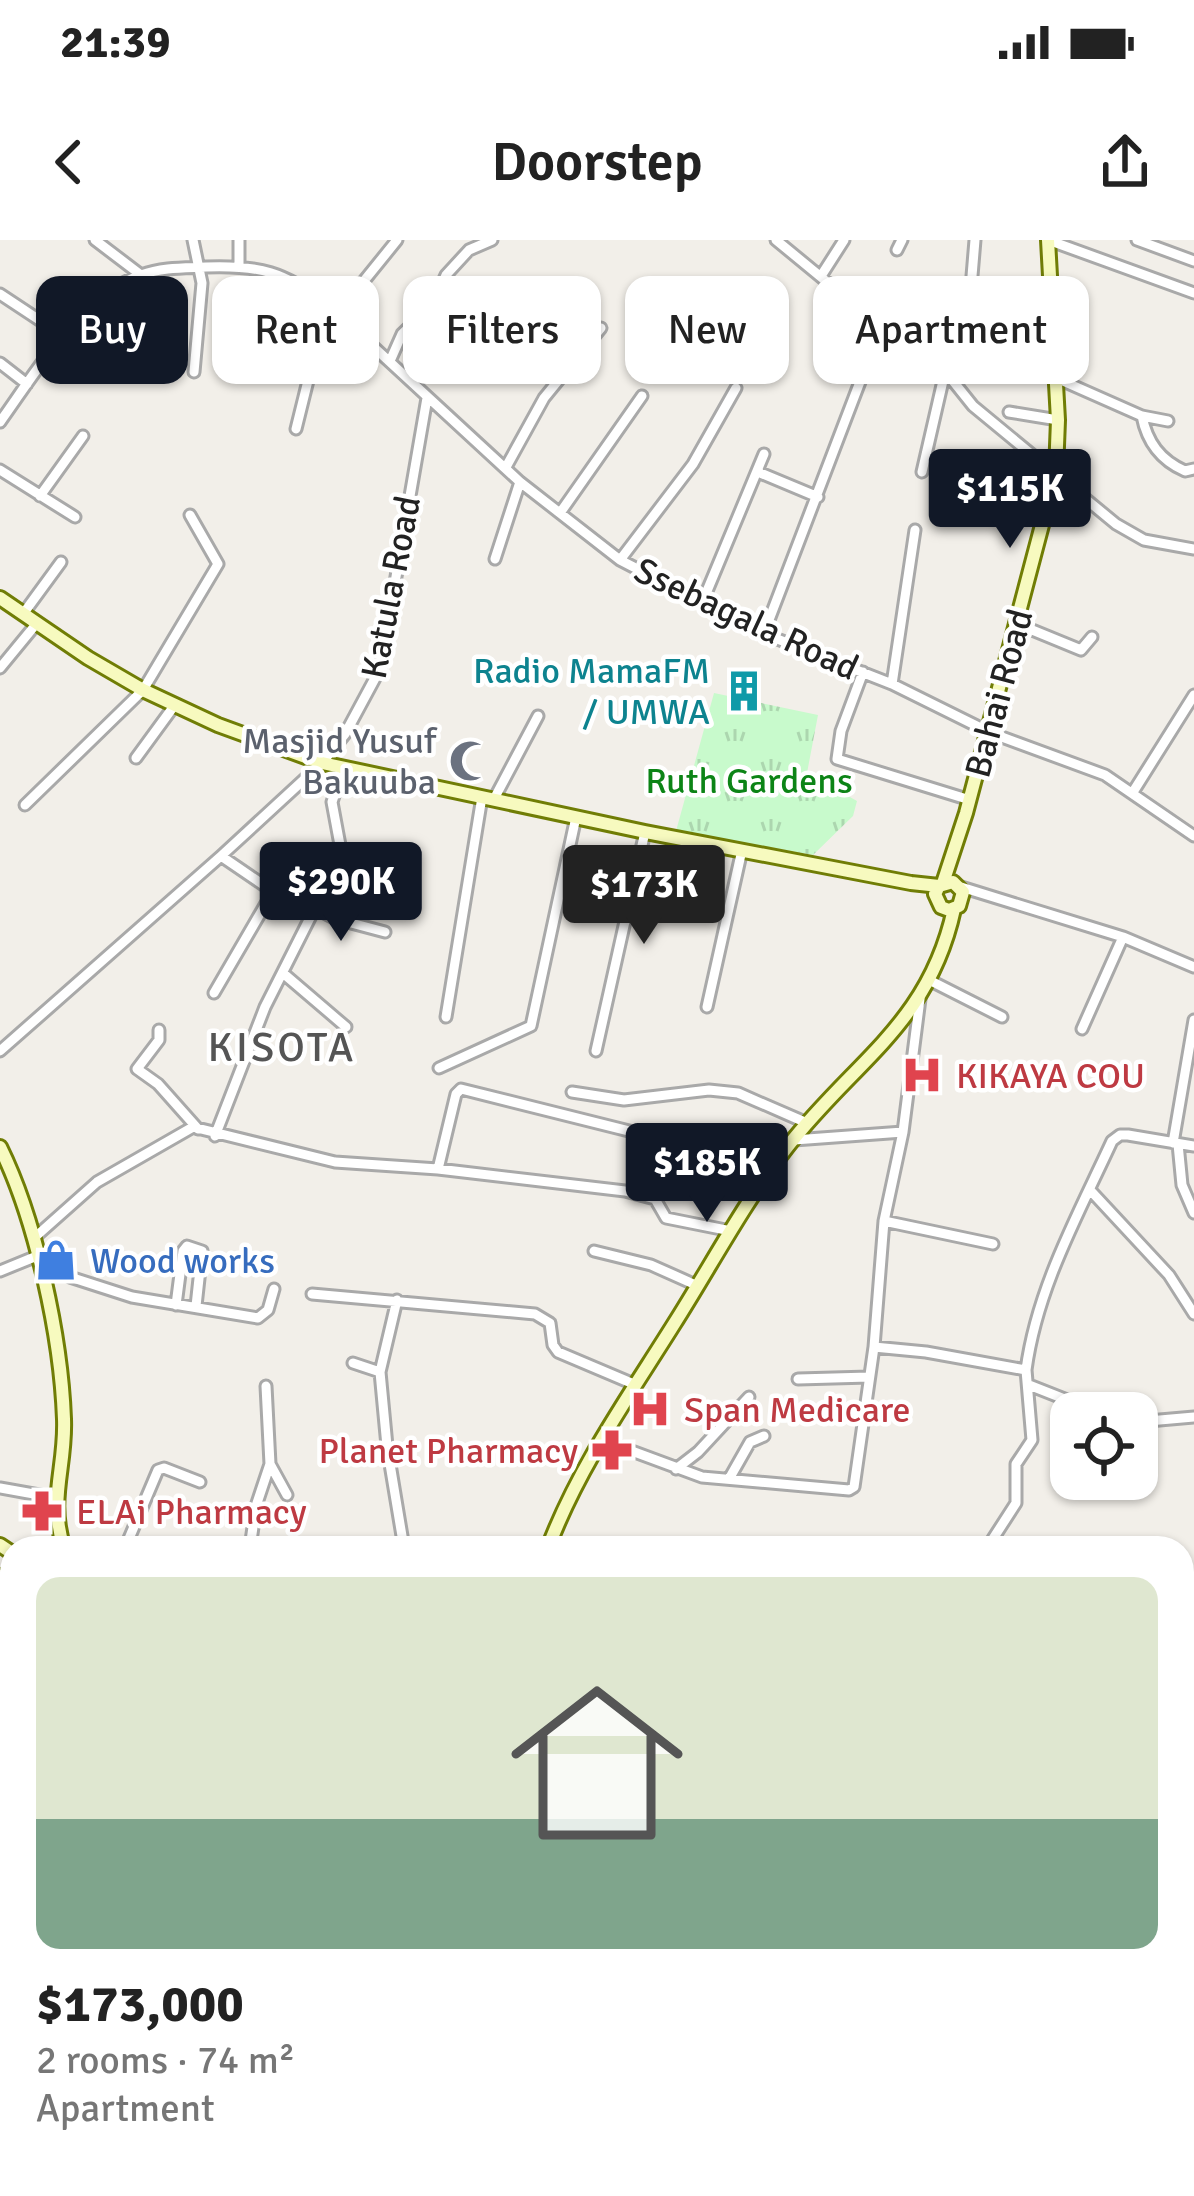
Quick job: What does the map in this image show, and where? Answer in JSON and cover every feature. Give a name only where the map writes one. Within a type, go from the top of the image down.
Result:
[{"type":"street","points":[[95,240],[141,275]]},
{"type":"street","points":[[194,240],[201,267],[194,372]]},
{"type":"street","points":[[238,240],[238,265]]},
{"type":"street","points":[[368,276],[397,240]]},
{"type":"street","points":[[390,362],[402,334],[436,300],[446,275],[469,250],[492,240]]},
{"type":"street","points":[[776,240],[821,276],[844,240]]},
{"type":"street","points":[[972,276],[975,240]]},
{"type":"street","points":[[1048,240],[1194,292]]},
{"type":"street","name":"Bahai Road","points":[[1048,240],[1051,276]]},
{"type":"street","points":[[1137,240],[1194,261]]},
{"type":"street","name":"Ssebagala Road","points":[[141,275],[171,268],[238,265],[285,276]]},
{"type":"street","points":[[0,294],[36,318]]},
{"type":"street","name":"Ssebagala Road","points":[[379,352],[520,482],[620,560],[764,633],[892,684],[988,731],[1093,770],[1194,836]]},
{"type":"street","points":[[0,363],[27,384]]},
{"type":"street","name":"Ssebagala Road","points":[[0,422],[36,373]]},
{"type":"street","points":[[296,429],[307,384]]},
{"type":"street","points":[[506,467],[555,384]]},
{"type":"street","points":[[764,633],[859,384]]},
{"type":"street","points":[[922,472],[942,384]]},
{"type":"street","points":[[955,384],[973,406],[1116,524],[1140,538],[1194,549]]},
{"type":"street","name":"Bahai Road","points":[[553,1536],[602,1440],[773,1167],[806,1124],[884,1044],[929,980],[943,939],[953,860],[1056,472],[1056,384]]},
{"type":"street","points":[[1070,384],[1142,416],[1168,421]]},
{"type":"street","points":[[620,560],[693,464],[736,388]]},
{"type":"street","points":[[560,513],[642,396]]},
{"type":"street","name":"Katula Road","points":[[0,1052],[322,763],[366,700],[380,669],[427,398]]},
{"type":"street","points":[[1010,412],[1058,420]]},
{"type":"street","points":[[1142,416],[1146,439],[1163,458],[1185,471],[1194,469]]},
{"type":"street","points":[[40,496],[83,436]]},
{"type":"street","points":[[702,603],[764,454]]},
{"type":"street","points":[[0,470],[75,517]]},
{"type":"street","points":[[758,472],[818,496]]},
{"type":"street","points":[[496,559],[520,482]]},
{"type":"street","points":[[25,805],[143,690],[218,564],[190,514]]},
{"type":"street","points":[[892,684],[915,530]]},
{"type":"street","points":[[23,614],[62,562]]},
{"type":"street","points":[[0,598],[143,690],[322,763],[911,883],[949,895],[987,895],[1123,937],[1194,967]]},
{"type":"street","points":[[0,668],[37,623]]},
{"type":"street","points":[[1016,623],[1082,650],[1092,637]]},
{"type":"street","points":[[863,672],[841,731],[837,759],[970,800]]},
{"type":"street","points":[[1133,792],[1194,694]]},
{"type":"street","points":[[136,758],[175,706]]},
{"type":"street","points":[[446,1017],[488,798],[538,716]]},
{"type":"street","points":[[215,1136],[258,1024],[340,845],[332,802],[343,769]]},
{"type":"street","points":[[439,1068],[531,1026],[576,817]]},
{"type":"street","points":[[596,1052],[645,832]]},
{"type":"street","points":[[706,1007],[742,850]]},
{"type":"street","points":[[214,993],[271,896],[221,856]]},
{"type":"street","points":[[315,908],[385,932]]},
{"type":"street","points":[[1082,1029],[1123,937]]},
{"type":"street","points":[[284,974],[346,1027]]},
{"type":"street","points":[[929,980],[1002,1017]]},
{"type":"street","points":[[602,1440],[701,1477],[852,1489],[874,1347],[884,1221],[903,1132],[920,999]]},
{"type":"street","points":[[1194,1020],[1176,1144],[1182,1185],[1194,1214]]},
{"type":"street","points":[[159,1030],[159,1040],[137,1069],[158,1084],[198,1129]]},
{"type":"street","points":[[437,1168],[461,1089],[773,1167]]},
{"type":"street","points":[[572,1092],[624,1100],[709,1090],[738,1093],[806,1124]]},
{"type":"street","points":[[34,1238],[108,1174],[185,1128],[335,1162],[437,1168],[637,1193],[655,1199],[666,1218],[731,1231]]},
{"type":"street","points":[[793,1140],[903,1132]]},
{"type":"street","points":[[995,1536],[1016,1503],[1016,1464],[1032,1440],[1026,1370],[1032,1337],[1061,1250],[1116,1137],[1194,1146]]},
{"type":"street","points":[[0,1147],[34,1238],[65,1423],[55,1514],[61,1536]]},
{"type":"street","points":[[1090,1190],[1169,1274],[1194,1313]]},
{"type":"street","points":[[884,1221],[993,1244]]},
{"type":"street","points":[[176,1305],[183,1251],[188,1246],[202,1251],[196,1306]]},
{"type":"street","points":[[594,1251],[651,1265],[698,1286]]},
{"type":"street","points":[[0,1271],[38,1258],[112,1292],[258,1318],[268,1310],[274,1289]]},
{"type":"street","points":[[312,1294],[541,1316],[550,1323],[558,1352],[636,1385]]},
{"type":"street","points":[[397,1300],[380,1372],[402,1536]]},
{"type":"street","points":[[874,1347],[1026,1370]]},
{"type":"street","points":[[353,1363],[380,1372]]},
{"type":"street","points":[[797,1379],[869,1377]]},
{"type":"street","points":[[1029,1384],[1050,1393]]},
{"type":"street","points":[[252,1536],[270,1464],[266,1385]]},
{"type":"street","points":[[676,1469],[749,1396]]},
{"type":"street","points":[[1158,1420],[1194,1417]]},
{"type":"street","points":[[729,1479],[750,1442],[764,1436]]},
{"type":"street","points":[[270,1464],[287,1495]]},
{"type":"street","points":[[130,1536],[158,1470],[200,1481]]},
{"type":"street","points":[[0,1488],[56,1498]]},
{"type":"green space","name":"Ruth Gardens","points":[[714,693],[818,715],[807,773],[857,801],[853,816],[813,855],[676,831]]},
{"type":"place","name":"Radio MamaFM / UMWA","points":[[744,691]]},
{"type":"place","name":"Masjid Yusuf Bakuuba","points":[[470,761]]},
{"type":"place","name":"KIKAYA COU","points":[[922,1075]]},
{"type":"place","name":"Wood works","points":[[56,1260]]},
{"type":"place","name":"Span Medicare","points":[[650,1409]]},
{"type":"place","name":"Planet Pharmacy","points":[[612,1450]]},
{"type":"place","name":"ELAi Pharmacy","points":[[42,1511]]},
{"type":"district","name":"KISOTA","points":[[282,1046]]}]
